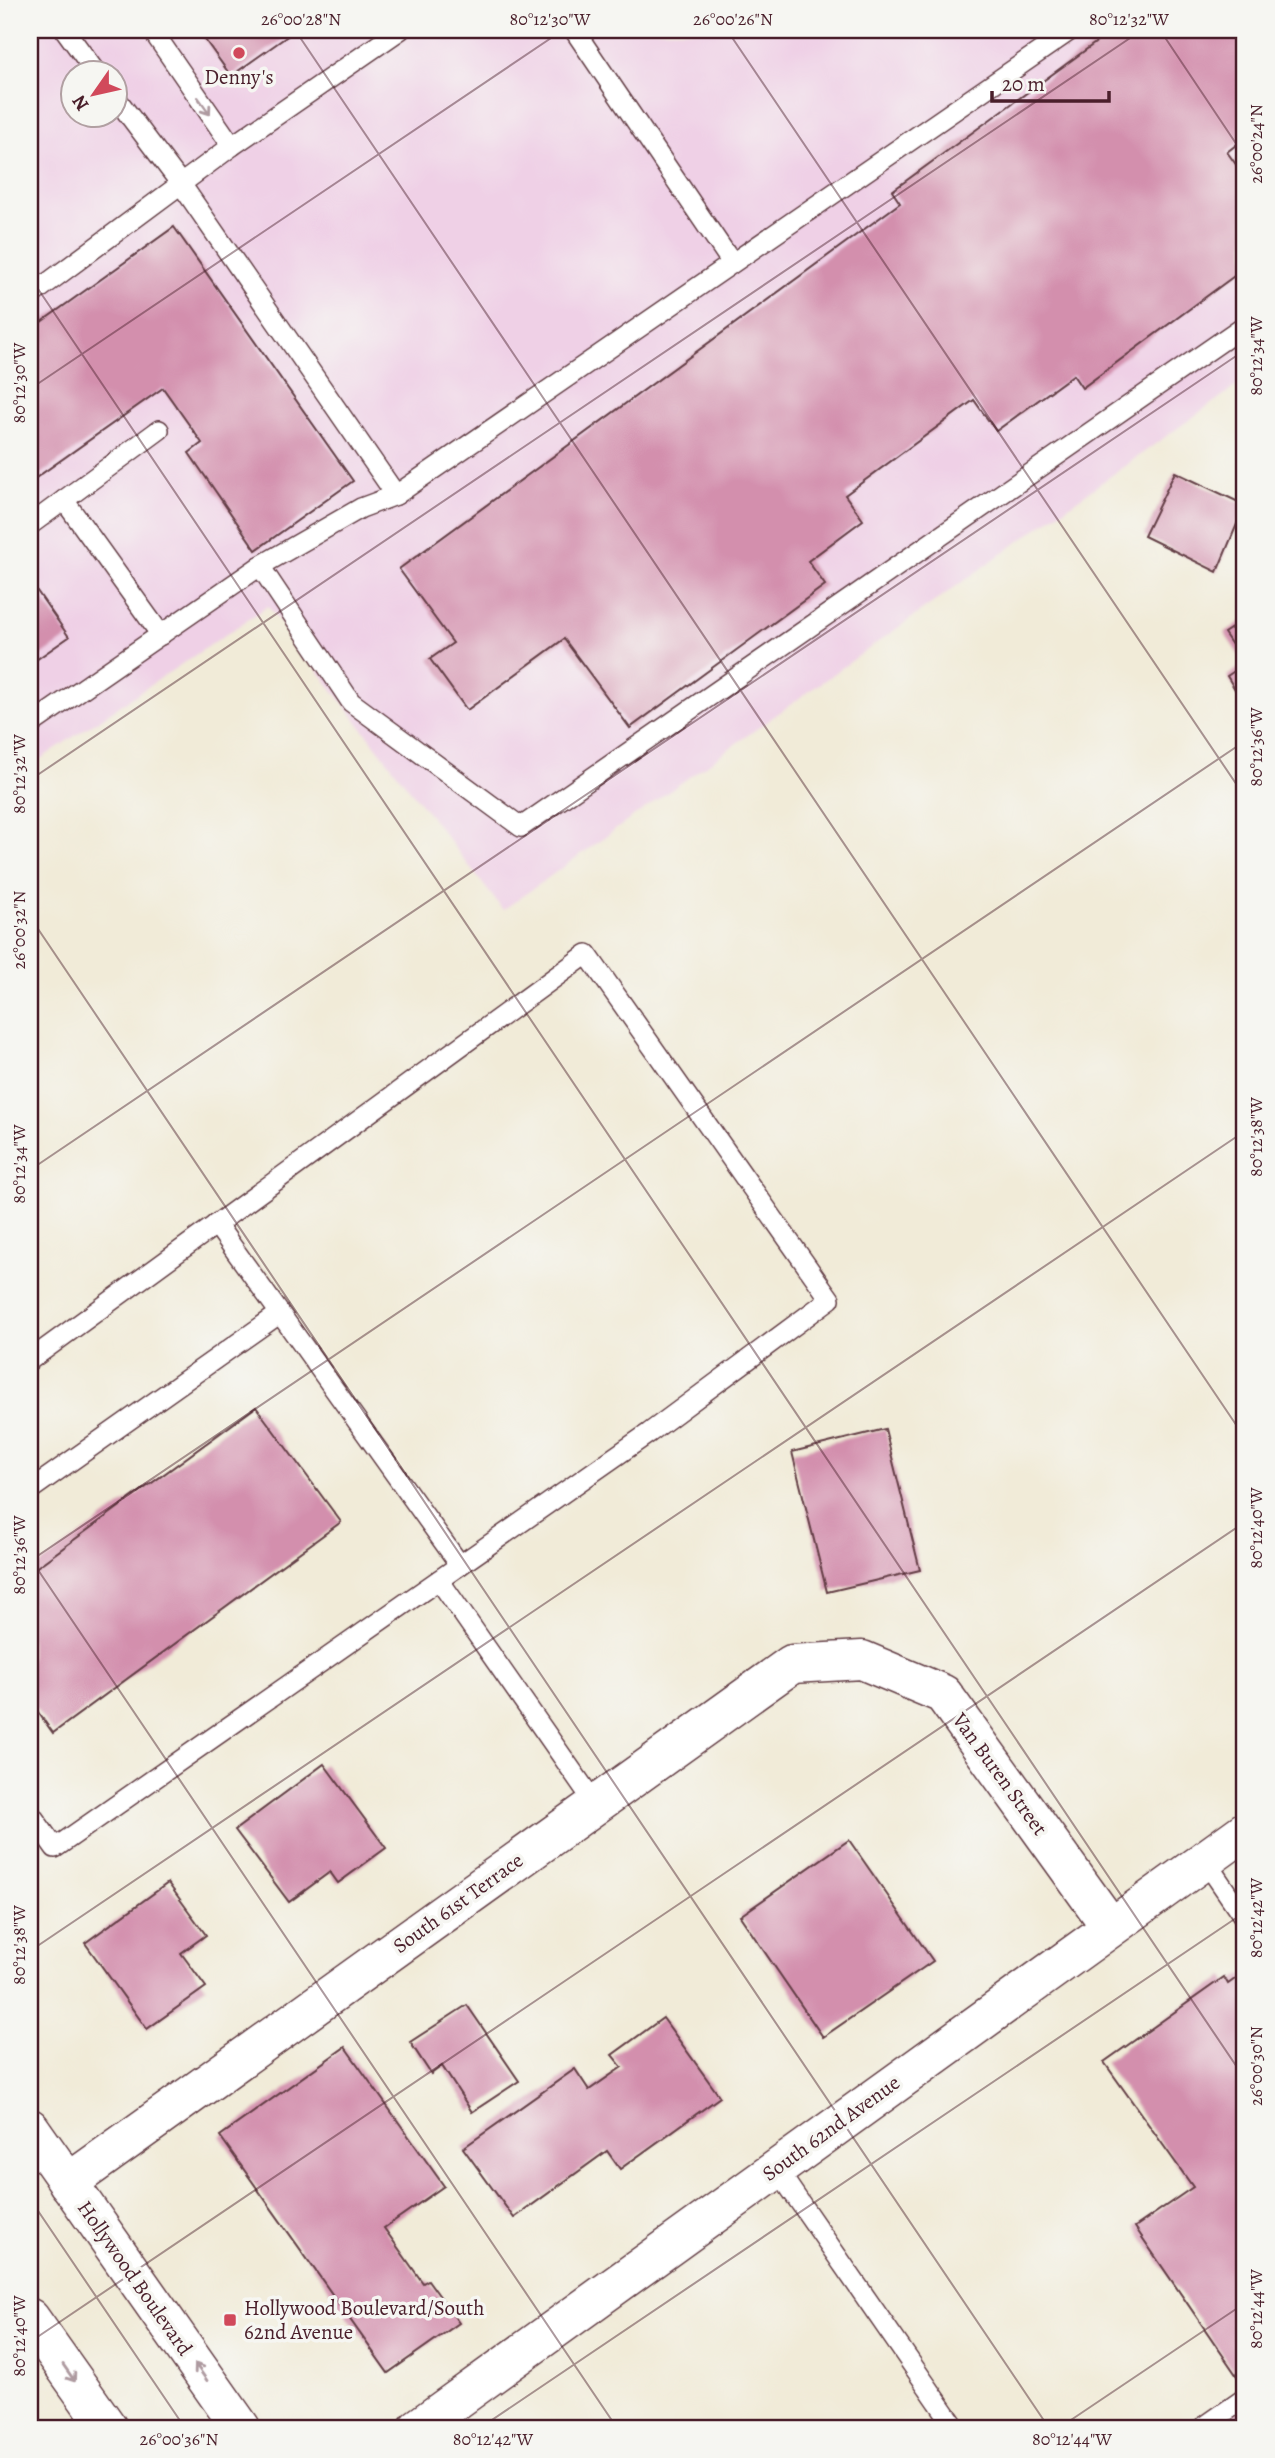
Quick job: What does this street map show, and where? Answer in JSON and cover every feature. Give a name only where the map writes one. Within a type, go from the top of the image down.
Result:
[{"type":"main road","name":"South 61st Terrace","points":[[68,2183],[792,1664],[862,1660]]},
{"type":"main road","name":"Van Buren Street","points":[[862,1660],[943,1694],[1110,1926]]},
{"type":"main road","name":"South 62nd Avenue","points":[[418,2428],[1245,1830]]},
{"type":"main road","name":"Hollywood Boulevard","points":[[30,2129],[241,2428]]},
{"type":"main road","points":[[30,2318],[103,2426]]},
{"type":"lane","points":[[65,30],[87,60]]},
{"type":"lane","points":[[152,30],[232,146]]},
{"type":"lane","points":[[30,296],[232,146],[400,30]]},
{"type":"lane","points":[[574,30],[732,263]]},
{"type":"lane","points":[[30,725],[260,566],[361,508],[396,495],[1070,30]]},
{"type":"lane","points":[[130,117],[181,184],[396,495]]},
{"type":"lane","points":[[260,566],[351,702],[521,827],[1245,325]]},
{"type":"lane","points":[[30,525],[159,430]]},
{"type":"lane","points":[[64,500],[161,635]]},
{"type":"lane","points":[[30,1360],[587,954],[830,1299],[649,1433],[55,1848],[30,1813]]},
{"type":"lane","points":[[216,1224],[460,1565]]},
{"type":"lane","points":[[30,1490],[279,1314]]},
{"type":"lane","points":[[439,1580],[596,1805]]},
{"type":"lane","points":[[1204,1859],[1245,1919]]},
{"type":"lane","points":[[776,2168],[956,2428]]},
{"type":"lane","points":[[1202,2428],[1245,2398]]},
{"type":"shaded area","points":[[30,30],[1245,30],[1245,380],[503,910],[268,606],[30,766]]},
{"type":"building","name":"Denny's","points":[[198,30],[296,30],[231,76]]},
{"type":"building","points":[[1113,30],[1245,30],[1245,138],[1227,152],[1245,177],[1245,268],[1082,388],[1073,375],[996,431],[974,400],[845,495],[863,520],[808,561],[825,585],[630,728],[564,639],[467,710],[430,659],[453,643],[399,569],[900,203],[892,191]]},
{"type":"building","points":[[174,227],[353,481],[256,550],[189,453],[202,443],[163,388],[30,482],[30,330]]},
{"type":"building","points":[[1175,472],[1245,505],[1217,572],[1144,536]]},
{"type":"building","points":[[30,581],[69,637],[30,664]]},
{"type":"building","points":[[1245,619],[1245,664],[1224,633]]},
{"type":"building","points":[[1245,664],[1245,706],[1227,676]]},
{"type":"building","points":[[256,1407],[341,1522],[53,1733],[30,1701],[30,1572]]},
{"type":"building","points":[[885,1429],[920,1570],[827,1592],[792,1452]]},
{"type":"building","points":[[324,1764],[386,1848],[338,1883],[330,1872],[289,1902],[235,1830]]},
{"type":"building","points":[[849,1840],[933,1961],[823,2037],[740,1916]]},
{"type":"building","points":[[168,1883],[206,1935],[181,1953],[206,1987],[147,2029],[85,1943]]},
{"type":"building","points":[[1242,1974],[1245,1978],[1245,2374],[1239,2379],[1135,2227],[1193,2187],[1104,2062],[1224,1977],[1228,1984]]},
{"type":"building","points":[[467,2005],[519,2081],[472,2112],[442,2066],[431,2074],[410,2042]]},
{"type":"building","points":[[663,2018],[720,2097],[620,2169],[607,2151],[514,2218],[463,2148],[575,2069],[589,2090],[622,2067],[612,2055]]},
{"type":"building","points":[[345,2047],[444,2186],[384,2228],[423,2283],[428,2280],[459,2323],[388,2373],[220,2136]]},
{"type":"building","points":[[1245,2400],[1245,2428],[1205,2428]]},
{"type":"place","name":"Denny's","points":[[239,53]]},
{"type":"place","name":"Hollywood Boulevard/South 62nd Avenue","points":[[230,2320]]}]
